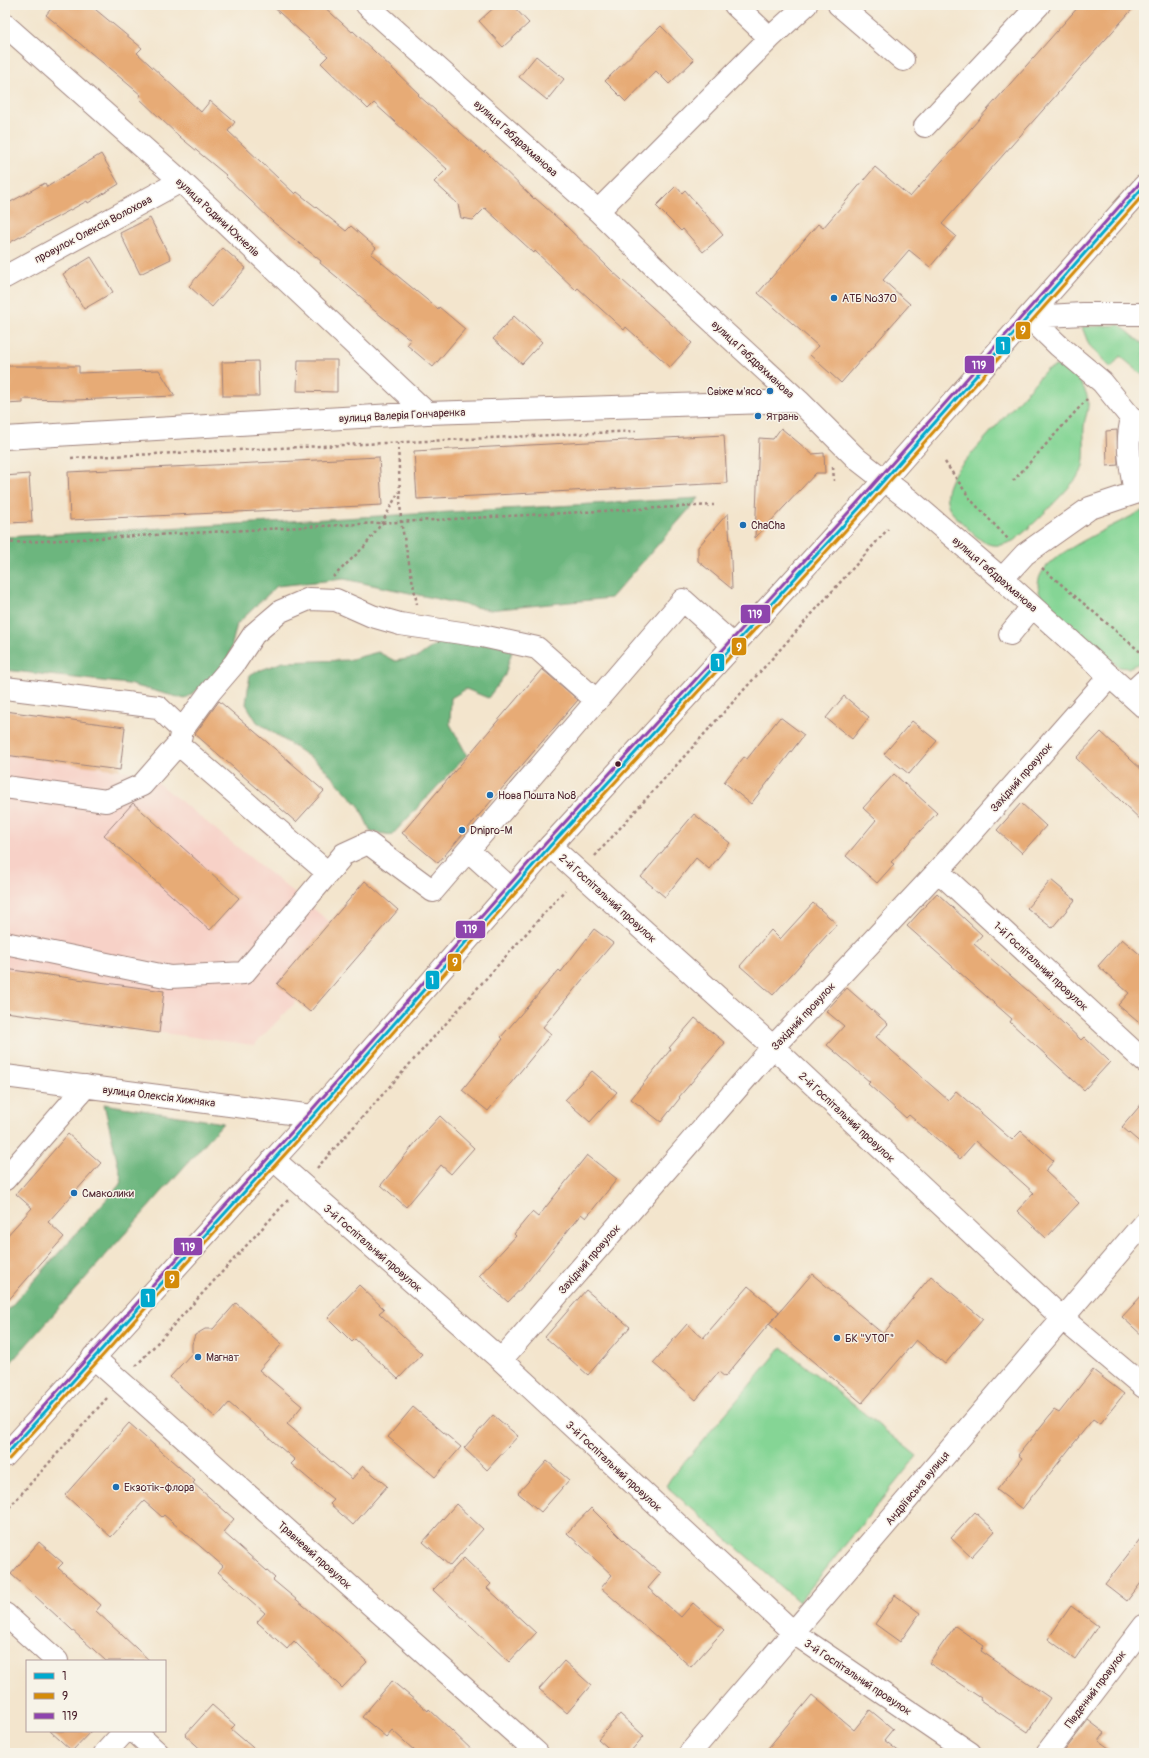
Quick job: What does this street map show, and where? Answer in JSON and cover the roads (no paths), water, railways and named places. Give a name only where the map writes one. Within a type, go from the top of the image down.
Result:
[{"type":"street","name":"вулиця Габдрахманова","points":[[367,5],[598,211],[676,288],[799,401],[858,459],[884,479],[1002,579],[1110,676],[1139,694]]},
{"type":"street","points":[[735,5],[770,38]]},
{"type":"street","points":[[598,211],[770,38],[806,5]]},
{"type":"street","points":[[839,5],[903,60]]},
{"type":"street","points":[[925,126],[1039,5]]},
{"type":"street","name":"вулиця Родини Юхнелів","points":[[5,25],[181,181],[427,413]]},
{"type":"street","name":"провулок Олексія Волохова","points":[[5,277],[181,181]]},
{"type":"street","points":[[5,1456],[93,1357],[313,1116],[511,889],[884,479],[1144,186]]},
{"type":"street","points":[[1029,317],[1083,314],[1141,317]]},
{"type":"street","points":[[1002,579],[1025,554],[1090,508],[1135,493],[1130,458],[1129,430],[1132,419],[1102,382],[1059,346],[1029,317]]},
{"type":"street","name":"вулиця Валерія Гончаренка","points":[[5,438],[427,413],[799,401]]},
{"type":"street","points":[[5,787],[106,801],[142,785],[180,737],[210,692],[234,664],[254,634],[281,611],[309,599],[336,600],[372,616],[400,624],[482,636],[537,648],[597,701]]},
{"type":"street","points":[[5,943],[170,977],[244,973],[344,854],[368,844],[433,891],[469,851],[683,600],[732,645]]},
{"type":"street","points":[[1010,634],[1032,606]]},
{"type":"street","name":"Західний провулок","points":[[501,1360],[772,1048],[938,871],[1110,676]]},
{"type":"street","points":[[5,688],[158,707],[180,737],[328,873]]},
{"type":"street","name":"2-й Госпітальний провулок","points":[[550,846],[772,1048],[1062,1318],[1144,1386]]},
{"type":"street","points":[[469,851],[511,889]]},
{"type":"street","name":"1-й Госпітальний провулок","points":[[938,871],[1144,1061]]},
{"type":"street","name":"вулиця Олексія Хижняка","points":[[5,1076],[313,1116]]},
{"type":"street","points":[[5,1179],[86,1086]]},
{"type":"street","name":"3-й Госпітальний провулок","points":[[273,1159],[301,1186],[501,1360],[794,1633],[970,1753]]},
{"type":"street","name":"Андріївська вулиця","points":[[690,1753],[1144,1224]]},
{"type":"street","name":"Травневий провулок","points":[[93,1357],[537,1753]]},
{"type":"street","points":[[5,1614],[56,1660]]},
{"type":"street","name":"Південний провулок","points":[[1047,1753],[1144,1626]]},
{"type":"street","points":[[105,1753],[124,1732]]},
{"type":"street","points":[[135,1732],[158,1753]]},
{"type":"place","name":"АТБ №370","points":[[834,298]]},
{"type":"place","name":"Свіже м'ясо","points":[[770,391]]},
{"type":"place","name":"Ятрань","points":[[758,416]]},
{"type":"place","name":"ChaCha","points":[[743,525]]},
{"type":"place","name":"Нова Пошта №8","points":[[490,795]]},
{"type":"place","name":"Dnipro-M","points":[[462,830]]},
{"type":"place","name":"Смаколики","points":[[74,1193]]},
{"type":"place","name":"БК \"УТОГ\"","points":[[837,1338]]},
{"type":"place","name":"Магнат","points":[[198,1357]]},
{"type":"place","name":"Екзотік-флора","points":[[116,1487]]}]
